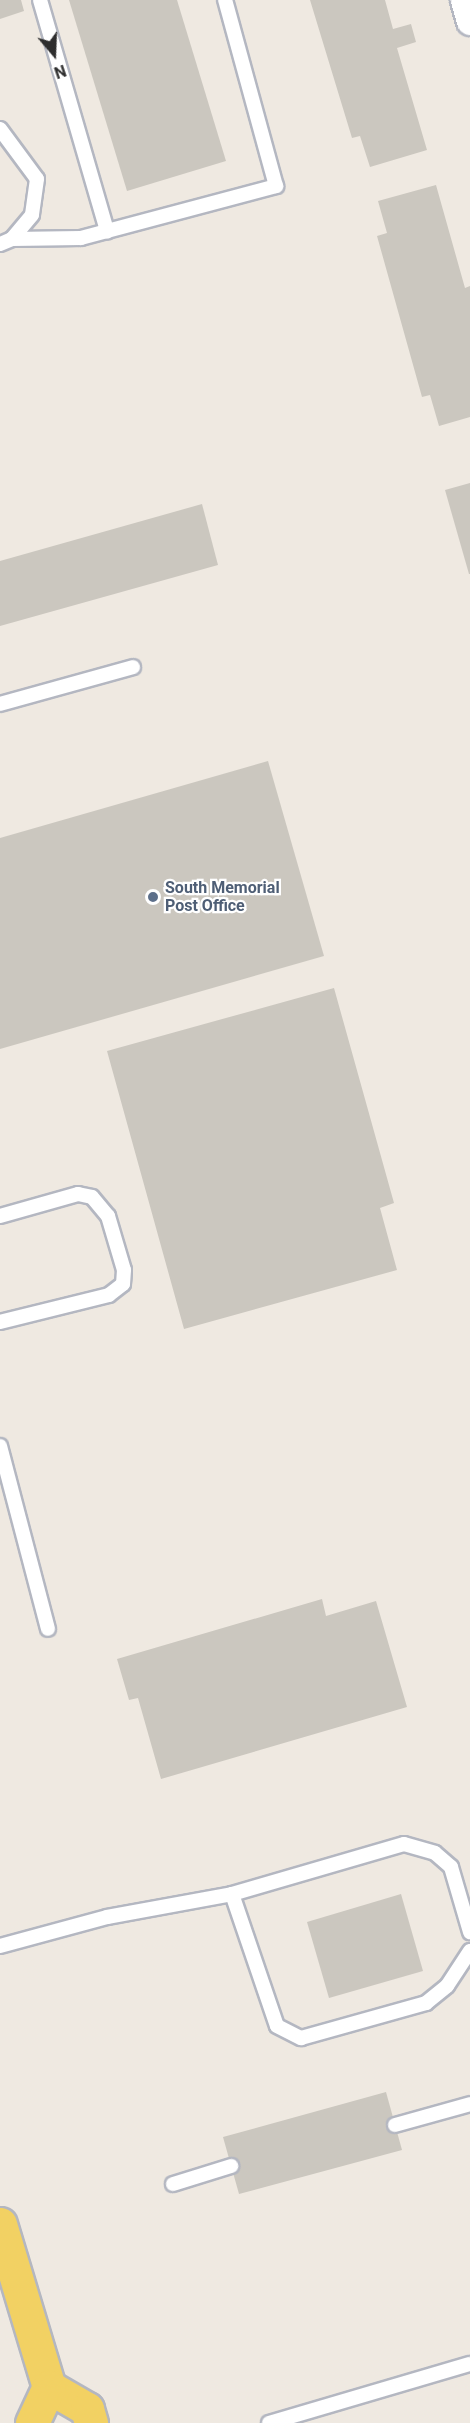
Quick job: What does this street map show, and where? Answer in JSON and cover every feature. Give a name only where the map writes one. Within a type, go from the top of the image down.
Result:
[{"type":"main road","points":[[0,2224],[50,2387],[95,2418]]},
{"type":"main road","points":[[32,2423],[50,2387]]},
{"type":"street","points":[[464,0],[470,21]]},
{"type":"lane","points":[[40,0],[106,231]]},
{"type":"lane","points":[[6,242],[57,241],[106,231],[276,186],[225,0]]},
{"type":"lane","points":[[0,129],[37,179],[32,214],[6,242]]},
{"type":"lane","points":[[0,704],[133,667]]},
{"type":"lane","points":[[0,1216],[78,1194],[92,1197],[108,1216],[124,1270],[123,1284],[108,1295],[0,1322]]},
{"type":"lane","points":[[0,1446],[48,1629]]},
{"type":"lane","points":[[0,1946],[107,1917],[232,1894],[404,1844],[435,1853],[451,1867],[470,1932]]},
{"type":"lane","points":[[232,1894],[277,2026],[301,2038],[426,2004],[447,1986],[470,1951]]},
{"type":"lane","points":[[395,2125],[470,2104]]},
{"type":"lane","points":[[173,2184],[231,2166]]},
{"type":"lane","points":[[269,2423],[470,2364]]},
{"type":"building","points":[[0,0],[21,0],[24,11],[0,19]]},
{"type":"building","points":[[69,0],[177,0],[226,161],[127,191]]},
{"type":"building","points":[[310,0],[385,0],[393,29],[411,24],[416,42],[397,48],[427,150],[370,167],[360,136],[352,138]]},
{"type":"building","points":[[436,185],[465,288],[470,286],[470,417],[439,426],[430,395],[422,397],[377,236],[387,233],[378,201]]},
{"type":"building","points":[[470,483],[470,574],[469,574],[445,490]]},
{"type":"building","points":[[202,504],[218,565],[0,626],[0,561]]},
{"type":"building","name":"South Memorial Post Office","points":[[268,761],[324,956],[0,1049],[0,838]]},
{"type":"building","points":[[334,988],[394,1203],[380,1208],[397,1270],[184,1329],[107,1051]]},
{"type":"building","points":[[322,1599],[326,1616],[376,1601],[407,1707],[161,1779],[138,1698],[129,1700],[117,1659]]},
{"type":"building","points":[[401,1894],[423,1971],[329,1998],[307,1922]]},
{"type":"building","points":[[386,2092],[402,2150],[239,2194],[223,2137]]},
{"type":"place","name":"South Memorial Post Office","points":[[153,897]]}]
